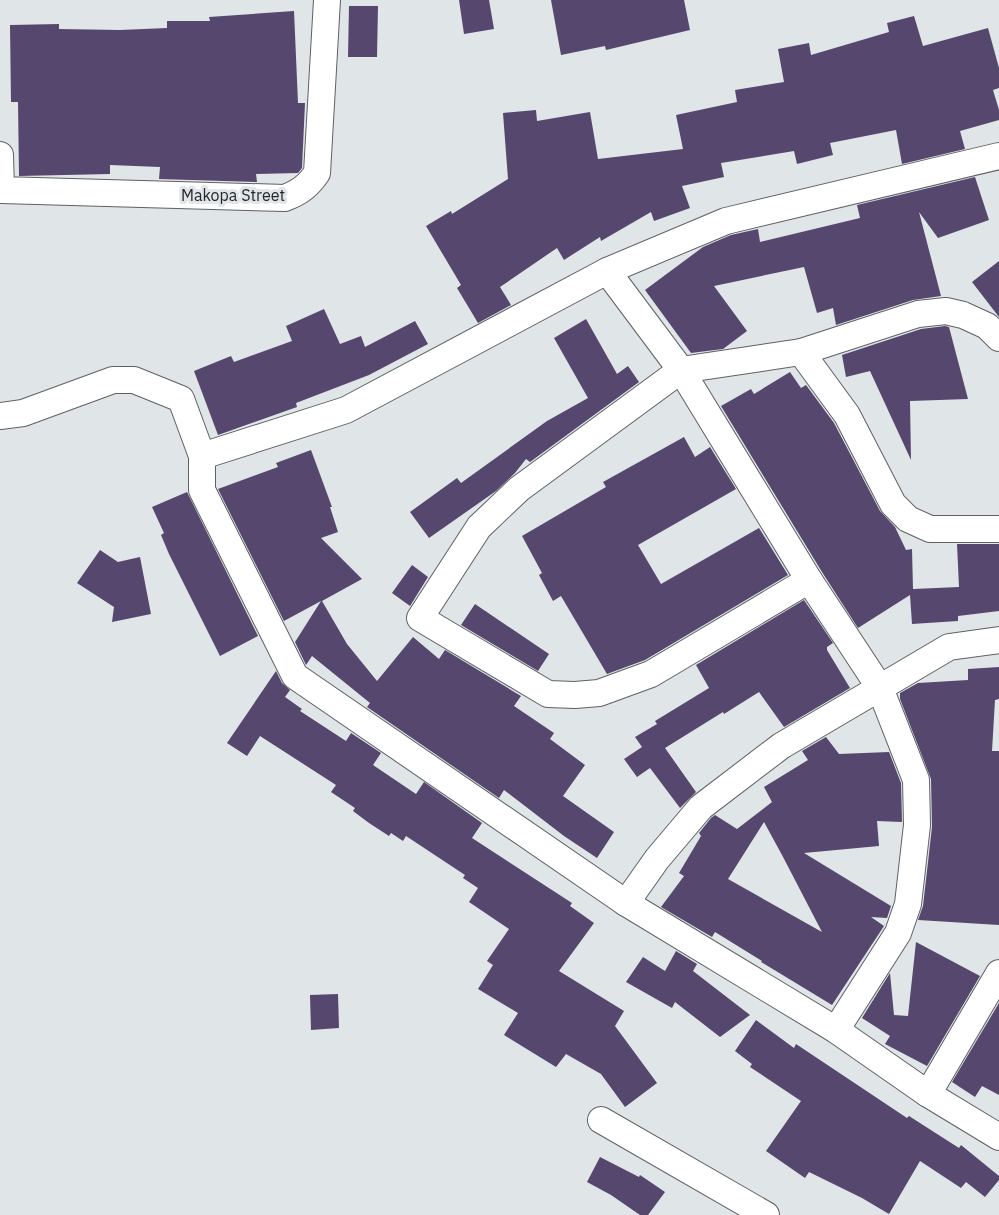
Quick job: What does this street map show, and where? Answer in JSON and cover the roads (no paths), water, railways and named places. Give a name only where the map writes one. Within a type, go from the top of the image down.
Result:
[{"type":"street","name":"Makopa Street","points":[[0,155],[1,190],[285,198],[299,192],[309,185],[317,172],[327,0]]},
{"type":"street","points":[[202,456],[346,411],[607,271],[726,221],[999,156]]},
{"type":"street","points":[[607,271],[681,370],[809,579],[880,688],[916,780],[917,825],[908,904],[898,933],[836,1030]]},
{"type":"street","points":[[809,579],[651,674],[599,693],[548,694],[420,618],[479,527],[519,489],[681,370],[801,352],[918,314],[946,311],[963,315],[987,326],[999,338]]},
{"type":"street","points":[[801,352],[847,415],[893,504],[908,519],[930,529],[999,530]]},
{"type":"street","points":[[0,416],[23,412],[113,380],[134,380],[181,399],[202,456],[202,490],[295,676],[626,903],[836,1030],[928,1094],[999,1137]]},
{"type":"street","points":[[626,903],[657,859],[701,807],[781,746],[949,647],[999,640]]},
{"type":"street","points":[[928,1094],[999,973]]},
{"type":"street","points":[[601,1120],[766,1215]]}]
